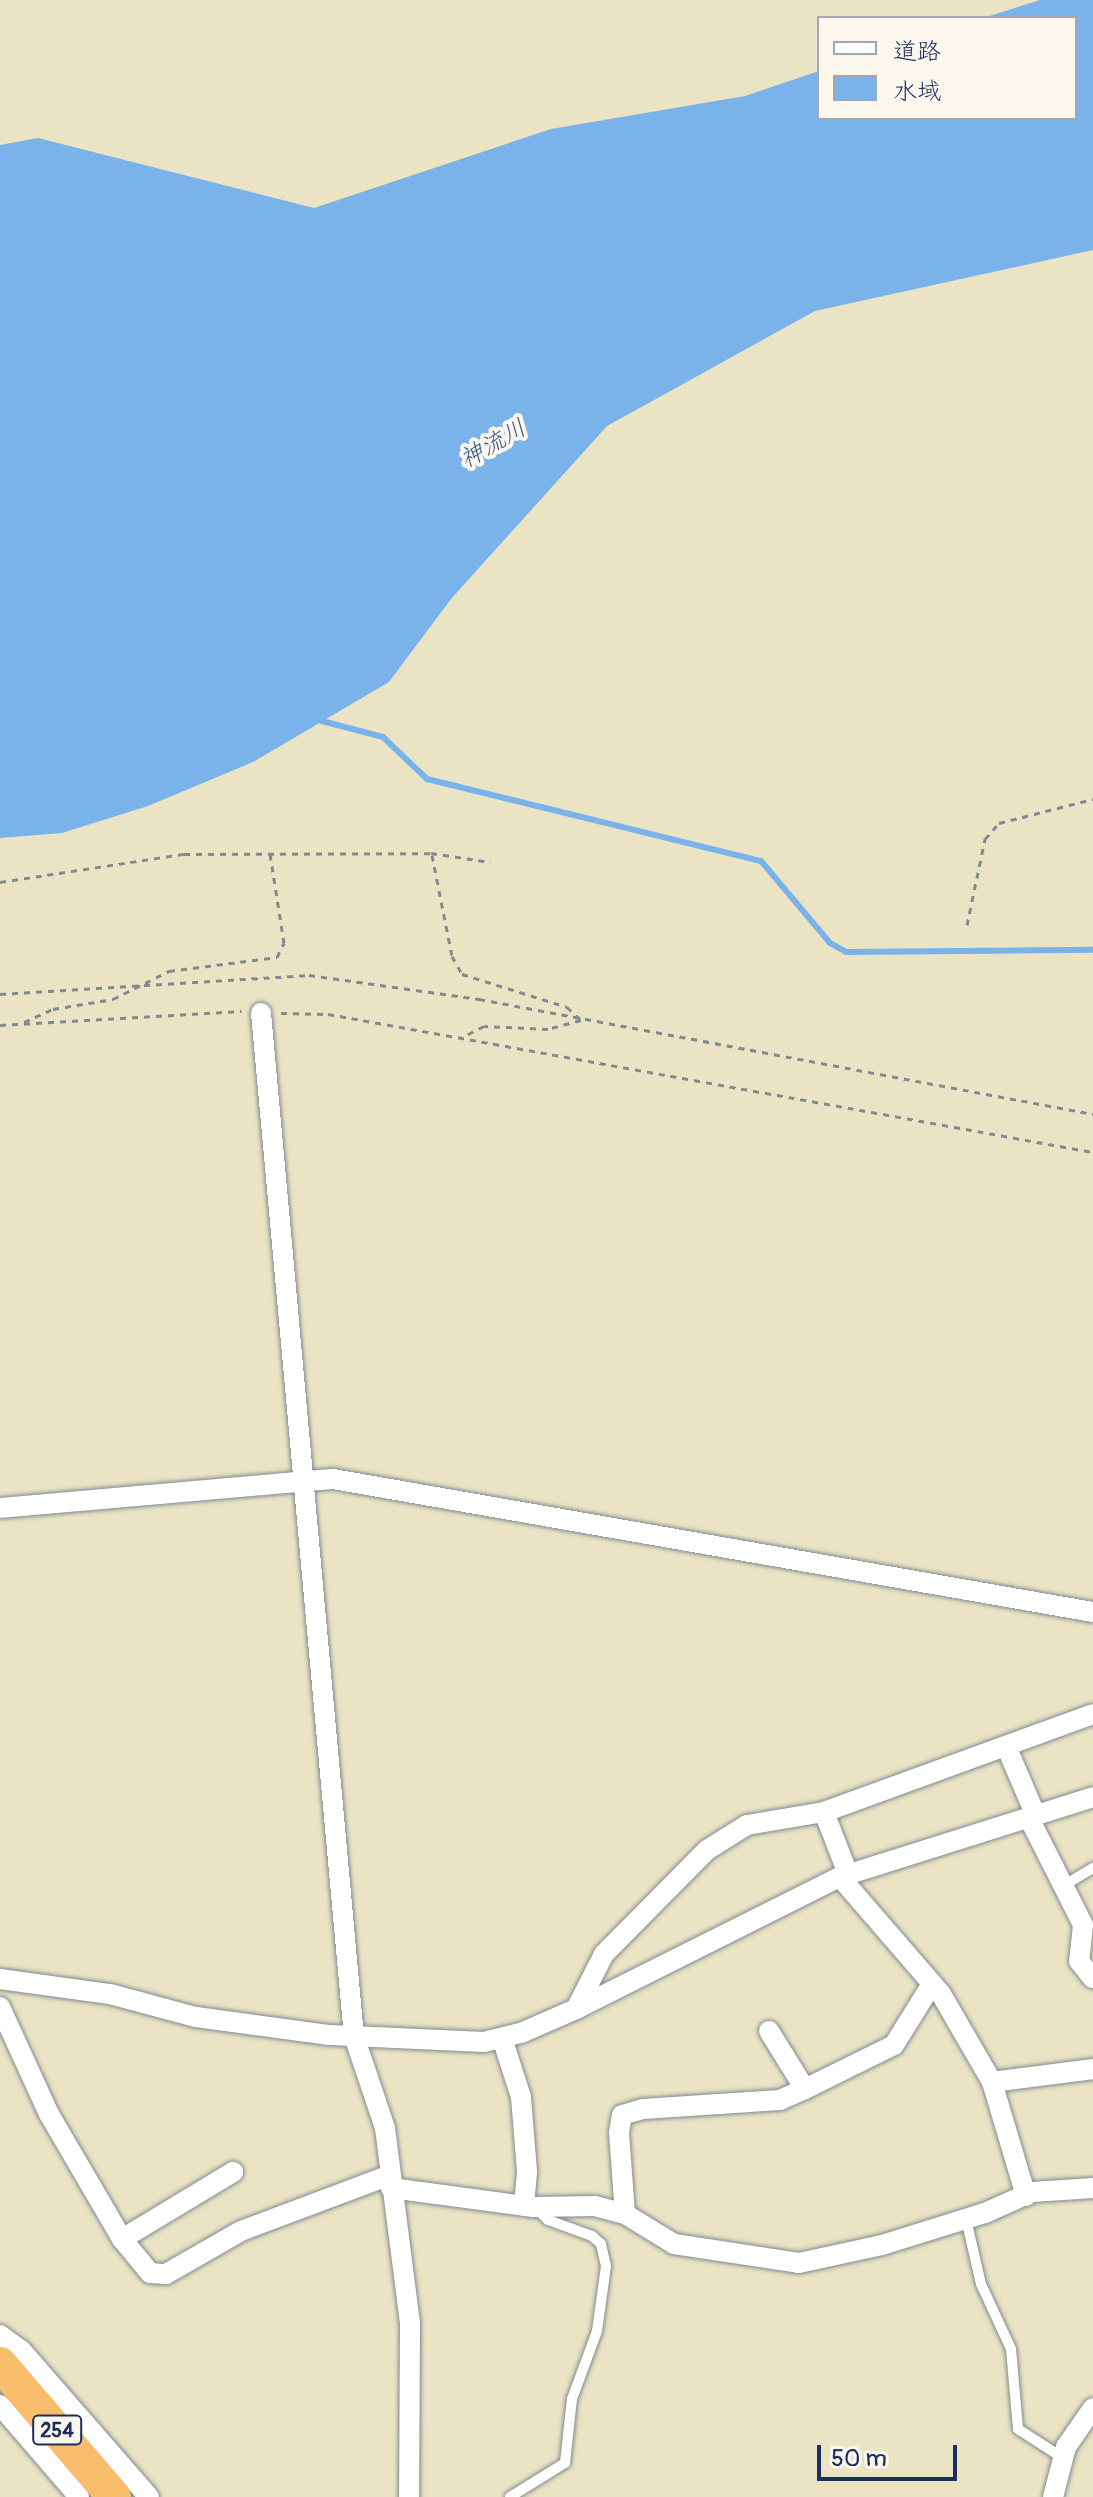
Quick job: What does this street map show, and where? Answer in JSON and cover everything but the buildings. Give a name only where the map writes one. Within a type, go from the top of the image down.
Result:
[{"type":"highway","name":"254","points":[[0,2364],[114,2497]]},
{"type":"street","points":[[261,1013],[354,2036],[385,2128],[410,2322],[409,2497]]},
{"type":"street","points":[[0,1508],[333,1479],[1093,1612]]},
{"type":"street","points":[[576,2009],[604,1954],[707,1850],[747,1825],[824,1812],[1093,1714]]},
{"type":"street","points":[[1006,1746],[1032,1817],[1083,1925],[1079,1961],[1093,1978]]},
{"type":"street","points":[[0,1979],[110,1994],[196,2017],[354,2036],[408,2042],[502,2038],[576,2009],[844,1876],[1093,1797]]},
{"type":"street","points":[[824,1812],[844,1876],[932,1984],[992,2082],[1026,2196]]},
{"type":"street","points":[[625,2214],[622,2115],[643,2109],[780,2100],[894,2045],[932,1984]]},
{"type":"street","points":[[0,2007],[49,2114],[122,2239],[150,2273],[166,2274],[241,2231],[391,2181],[529,2206],[595,2206],[625,2214],[674,2244],[799,2263],[835,2258],[966,2219],[1026,2196],[1093,2188]]},
{"type":"street","points":[[769,2031],[805,2089]]},
{"type":"street","points":[[502,2038],[521,2097],[529,2206]]},
{"type":"street","points":[[992,2082],[1093,2069]]},
{"type":"street","points":[[122,2239],[233,2172]]},
{"type":"street","points":[[0,2335],[21,2350],[149,2497]]},
{"type":"street","points":[[0,2405],[79,2497]]},
{"type":"street","points":[[1053,2497],[1063,2458],[1093,2408]]},
{"type":"lane","points":[[1063,1886],[1093,1868]]},
{"type":"lane","points":[[510,2497],[565,2463],[572,2399],[597,2331],[606,2266],[601,2244],[592,2236],[548,2220],[529,2206]]},
{"type":"lane","points":[[966,2219],[986,2297],[1011,2349],[1012,2405],[1018,2429],[1063,2458]]},
{"type":"path","points":[[967,925],[985,839],[999,823],[1093,799]]},
{"type":"path","points":[[431,853],[452,956],[462,974],[567,1007],[581,1020]]},
{"type":"path","points":[[0,882],[184,854],[431,853],[490,862]]},
{"type":"path","points":[[21,1024],[53,1009],[113,999],[139,983],[169,971],[277,957],[284,943],[270,854]]},
{"type":"path","points":[[0,994],[139,983],[309,975],[479,999],[1093,1114]]},
{"type":"path","points":[[0,1025],[261,1013],[328,1014],[1093,1152]]},
{"type":"path","points":[[460,1038],[484,1026],[548,1029],[581,1020]]},
{"type":"water","name":"神流川","points":[[1040,0],[1093,0],[1093,250],[815,311],[607,426],[451,599],[389,682],[253,762],[148,806],[62,833],[0,838],[0,145],[38,138],[314,208],[551,129],[745,96],[817,72],[817,120],[1077,120],[1077,16],[989,16]]},
{"type":"waterway","points":[[314,719],[383,737],[427,779],[761,861],[830,943],[846,952],[1093,950]]}]
